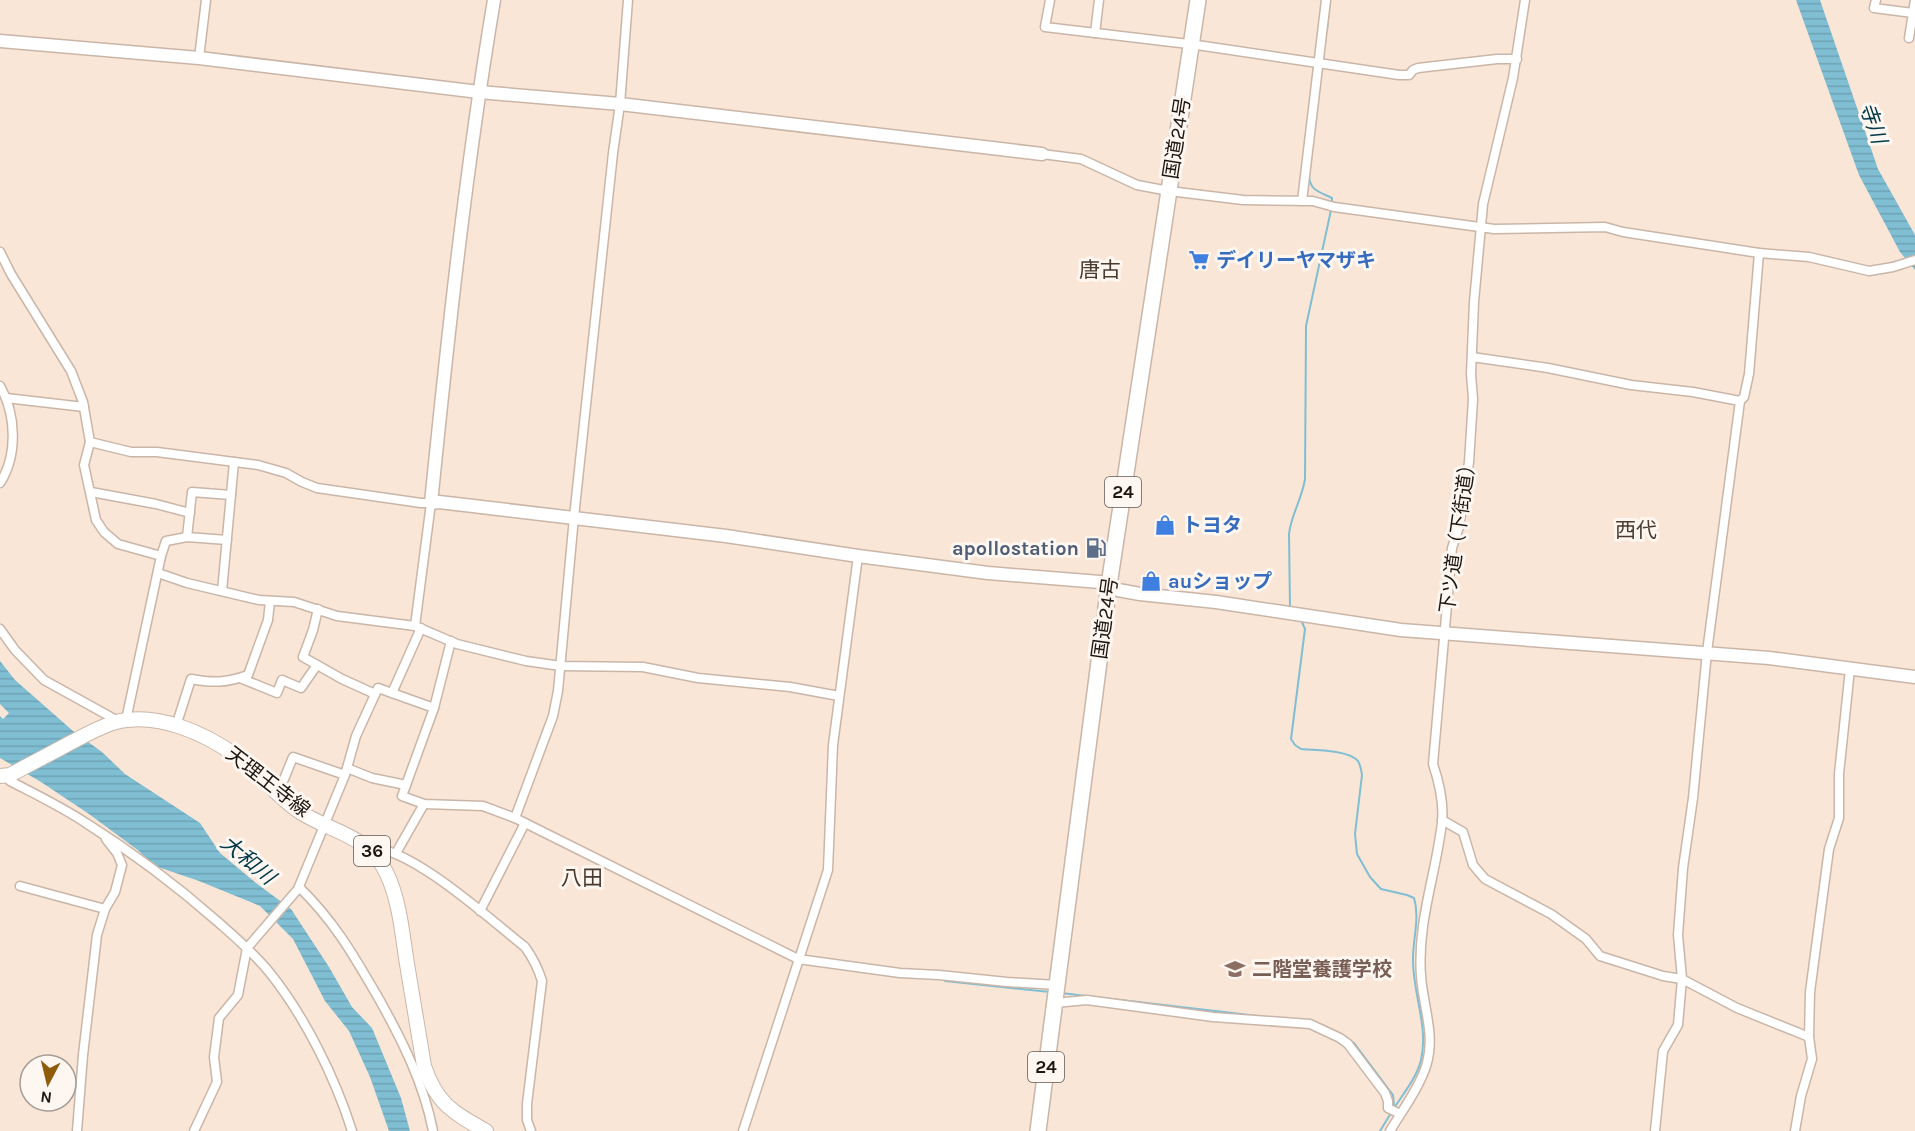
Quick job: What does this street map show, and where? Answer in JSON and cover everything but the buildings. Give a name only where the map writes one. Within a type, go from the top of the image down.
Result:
[{"type":"highway","name":"国道24号","points":[[1038,1131],[1109,585],[1198,0]]},
{"type":"main road","name":"天理王寺線","points":[[5,776],[97,729],[122,721],[151,721],[194,732],[223,747],[301,812],[369,848],[387,875],[399,909],[424,1066],[430,1084],[448,1107],[486,1131]]},
{"type":"street","points":[[199,58],[206,0]]},
{"type":"street","points":[[392,693],[418,627],[463,202],[478,92],[494,0]]},
{"type":"street","points":[[515,818],[555,710],[620,104],[628,0]]},
{"type":"street","points":[[1050,0],[1045,27],[1409,75],[1418,68],[1497,58],[1517,59]]},
{"type":"street","points":[[1095,33],[1099,0]]},
{"type":"street","points":[[1302,201],[1323,64],[1326,0]]},
{"type":"street","name":"下ツ道（下街道）","points":[[1390,1131],[1427,1063],[1430,1031],[1421,978],[1420,940],[1442,820],[1440,787],[1433,764],[1452,548],[1459,527],[1469,462],[1473,399],[1474,302],[1480,227],[1483,204],[1517,59],[1525,0]]},
{"type":"street","points":[[1876,0],[1874,8],[1913,14]]},
{"type":"street","points":[[1909,38],[1915,0]]},
{"type":"street","points":[[0,42],[199,58],[478,92],[620,104],[1042,154],[1081,159],[1137,184],[1169,191],[1243,200],[1302,201],[1494,229],[1605,227],[1623,232],[1760,253],[1809,257],[1869,271],[1915,260]]},
{"type":"street","points":[[0,252],[70,371],[84,407],[90,442],[84,465],[96,520],[118,544],[161,556]]},
{"type":"street","points":[[1655,1131],[1663,1051],[1678,1025],[1682,979],[1678,935],[1683,868],[1693,798],[1707,652],[1740,402],[1744,397],[1749,374],[1760,253]]},
{"type":"street","points":[[1472,357],[1548,368],[1631,385],[1693,392],[1740,402]]},
{"type":"street","points":[[0,386],[6,398],[11,419],[10,463],[0,483]]},
{"type":"street","points":[[6,398],[84,407]]},
{"type":"street","points":[[90,442],[124,451],[157,452],[271,468],[317,488],[421,503],[439,502],[770,541],[858,556],[988,573],[1091,581],[1140,594],[1216,602],[1401,630],[1445,635],[1707,652],[1915,677]]},
{"type":"street","points":[[222,591],[234,462]]},
{"type":"street","points":[[91,492],[190,513]]},
{"type":"street","points":[[187,537],[192,492],[231,495]]},
{"type":"street","points":[[0,630],[15,650],[44,680],[122,721],[166,541],[187,537],[227,540]]},
{"type":"street","points":[[743,1131],[828,870],[833,746],[858,556]]},
{"type":"street","points":[[158,573],[187,584],[270,601],[294,602],[355,619],[418,627],[451,641],[526,661],[561,666],[643,667],[699,678],[790,687],[839,696]]},
{"type":"street","points":[[176,726],[191,679],[220,683],[248,675],[264,632],[270,601]]},
{"type":"street","points":[[318,609],[303,657],[342,680],[375,694]]},
{"type":"street","points":[[451,641],[434,708],[402,796],[424,804],[483,806],[515,818],[798,959],[900,973],[1057,985]]},
{"type":"street","points":[[240,678],[277,693],[282,680],[301,688],[317,665]]},
{"type":"street","points":[[1795,1131],[1801,1096],[1812,1059],[1809,1037],[1810,992],[1829,849],[1839,818],[1839,774],[1850,669]]},
{"type":"street","points":[[194,1131],[217,1082],[214,1058],[219,1018],[237,996],[248,947],[299,888],[346,771],[356,736],[378,688],[434,708]]},
{"type":"street","points":[[278,794],[293,757],[406,785]]},
{"type":"street","points":[[5,776],[10,781],[86,822],[128,851],[186,894],[248,947],[289,998],[322,1058],[352,1131]]},
{"type":"street","points":[[396,854],[424,804]]},
{"type":"street","points":[[1442,820],[1463,832],[1473,865],[1485,879],[1551,914],[1586,939],[1600,956],[1663,976],[1682,979],[1737,1008],[1809,1037]]},
{"type":"street","points":[[480,911],[525,823]]},
{"type":"street","points":[[77,1131],[82,1055],[97,935],[105,909],[115,892],[122,865],[117,853],[102,834]]},
{"type":"street","points":[[369,848],[378,848],[415,862],[525,947],[538,969],[542,981],[527,1104],[527,1120],[531,1131]]},
{"type":"street","points":[[20,886],[105,909]]},
{"type":"street","points":[[299,888],[330,920],[349,946],[400,1037],[423,1095],[433,1131]]},
{"type":"street","points":[[1055,1004],[1087,1000],[1220,1018],[1310,1024],[1340,1038],[1355,1051],[1388,1098],[1388,1107],[1400,1114]]},
{"type":"water","points":[[1796,0],[1820,0],[1878,169],[1915,235],[1915,270],[1900,252],[1859,175]]},
{"type":"water","points":[[0,661],[15,680],[125,774],[200,823],[220,853],[291,909],[352,1007],[372,1028],[401,1098],[410,1131],[389,1131],[370,1077],[349,1031],[325,1001],[293,939],[260,906],[152,865],[139,851],[89,814],[0,758],[0,716],[3,719],[9,713],[0,704]]},
{"type":"waterway","points":[[1327,30],[1330,0]]},
{"type":"waterway","points":[[1309,176],[1311,185],[1332,198],[1332,204]]},
{"type":"waterway","points":[[1290,608],[1289,534],[1305,479],[1306,326],[1331,210]]},
{"type":"waterway","points":[[1301,620],[1305,629],[1291,739],[1301,749],[1340,753],[1354,757],[1358,761],[1362,775],[1355,834],[1357,854],[1370,877],[1381,889],[1414,898],[1416,905],[1413,971],[1422,1022],[1423,1047],[1416,1073],[1394,1108]]},
{"type":"waterway","points":[[945,981],[1050,992]]},
{"type":"waterway","points":[[1061,993],[1258,1016]]},
{"type":"waterway","points":[[1320,1024],[1354,1043],[1393,1095],[1394,1105]]},
{"type":"waterway","points":[[1380,1131],[1391,1113]]},
{"type":"place","name":"デイリーヤマザキ","points":[[1199,260]]},
{"type":"place","name":"トヨタ","points":[[1165,525]]},
{"type":"place","name":"apollostation","points":[[1096,548]]},
{"type":"place","name":"auショップ","points":[[1151,581]]},
{"type":"place","name":"二階堂養護学校","points":[[1235,969]]},
{"type":"district","name":"唐古","points":[[1100,270]]},
{"type":"district","name":"西代","points":[[1636,530]]},
{"type":"district","name":"八田","points":[[582,878]]},
{"type":"water label","name":"寺川","points":[[1873,123]]},
{"type":"water label","name":"大和川","points":[[248,860]]}]
